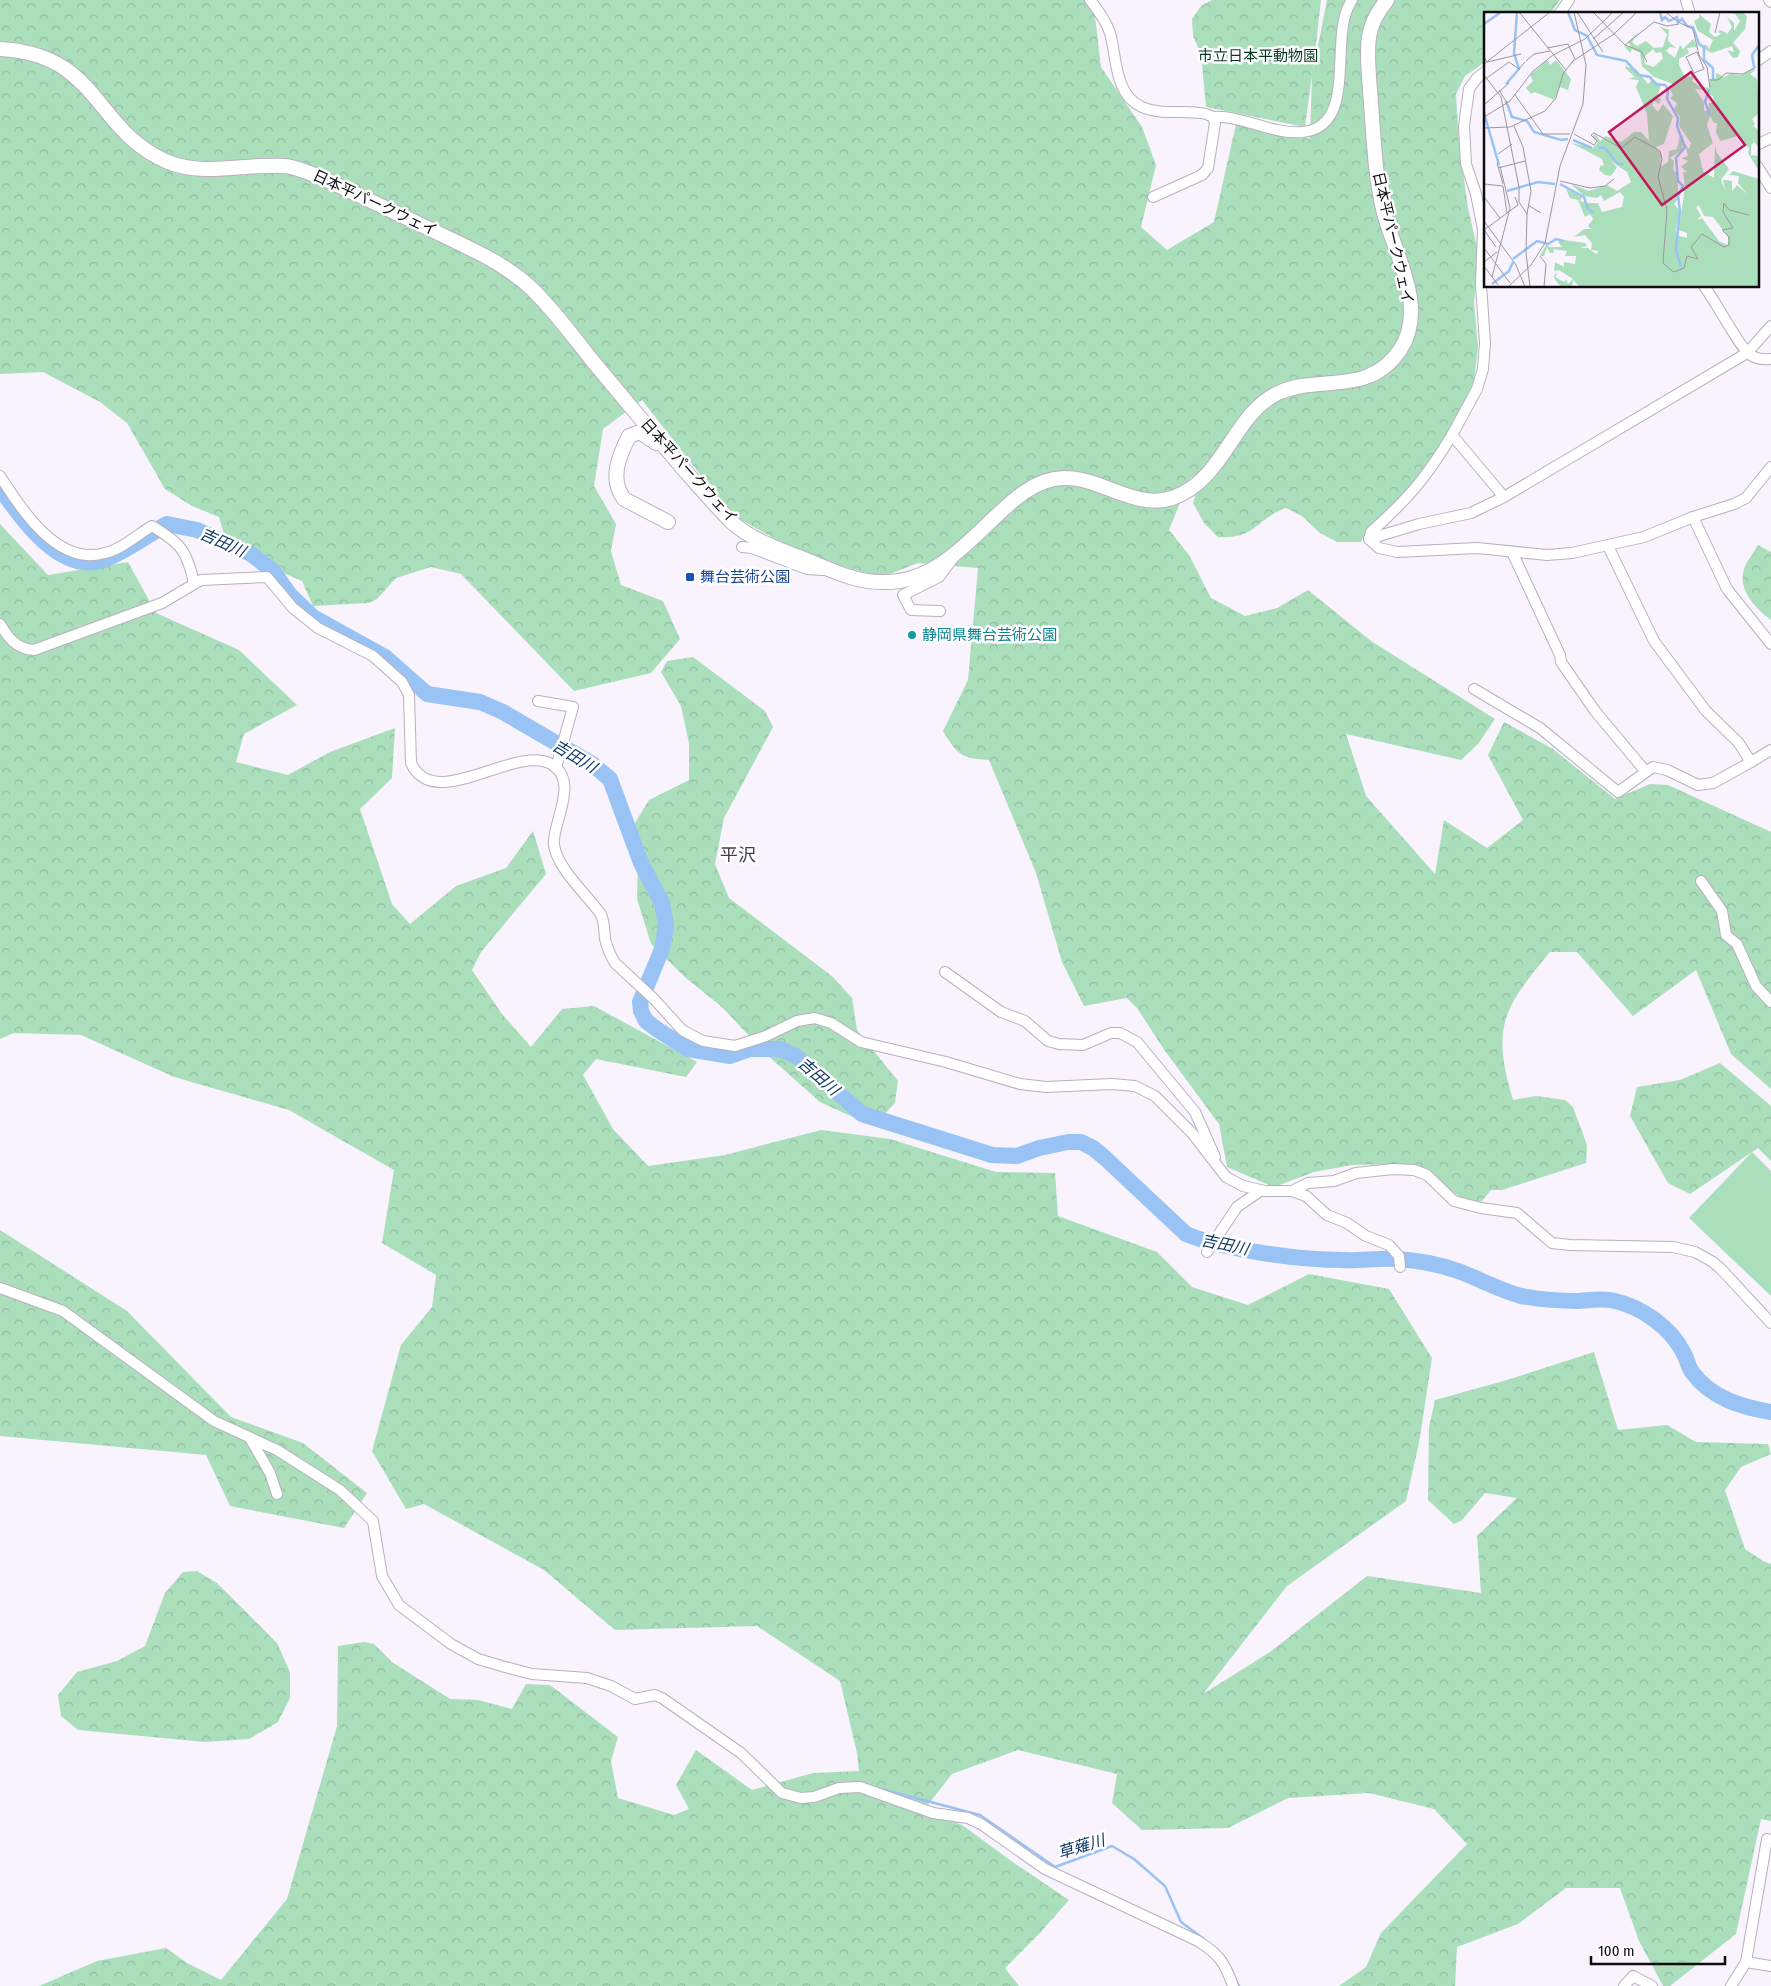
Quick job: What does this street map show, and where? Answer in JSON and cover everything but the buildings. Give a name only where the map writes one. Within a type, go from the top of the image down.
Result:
[{"type":"street","points":[[1090,0],[1110,32],[1122,86],[1129,98],[1141,107],[1155,111],[1182,114],[1195,111],[1213,117],[1290,132],[1304,132],[1317,128],[1326,122],[1339,94],[1342,25],[1352,0]]},
{"type":"street","name":"日本平パークウェイ","points":[[0,49],[30,52],[59,64],[82,81],[136,143],[164,160],[195,168],[284,166],[307,172],[504,266],[533,290],[681,465],[725,515],[745,532],[832,570],[857,579],[886,583],[929,572],[954,555],[1024,493],[1057,478],[1072,478],[1145,500],[1167,500],[1176,497],[1192,488],[1208,475],[1257,410],[1276,394],[1309,386],[1360,380],[1378,372],[1399,351],[1409,330],[1410,301],[1379,188],[1369,71],[1369,37],[1372,22],[1387,0]]},
{"type":"street","points":[[1560,12],[1569,0]]},
{"type":"street","points":[[1758,60],[1771,52]]},
{"type":"street","points":[[1369,539],[1371,532],[1409,497],[1425,478],[1452,435],[1477,389],[1483,369],[1485,343],[1483,230],[1480,191],[1466,164],[1464,126],[1469,89],[1477,78],[1484,73]]},
{"type":"street","points":[[1153,197],[1202,175],[1208,168],[1215,123],[1213,117]]},
{"type":"street","points":[[1758,144],[1771,138]]},
{"type":"street","points":[[1758,168],[1771,188]]},
{"type":"street","points":[[1705,288],[1747,353],[1757,359],[1771,359]]},
{"type":"street","points":[[1369,539],[1419,524],[1471,513],[1504,498],[1747,353],[1771,326]]},
{"type":"street","points":[[639,416],[629,436],[616,471],[620,493],[629,502],[668,522]]},
{"type":"street","points":[[629,436],[634,433],[646,434],[681,465]]},
{"type":"street","points":[[1452,435],[1504,498]]},
{"type":"street","points":[[1369,539],[1379,548],[1397,552],[1477,548],[1547,554],[1608,546],[1644,538],[1693,517],[1746,498],[1771,468]]},
{"type":"street","points":[[0,476],[20,508],[42,531],[67,550],[89,556],[106,553],[152,526],[174,540],[181,547],[189,561],[194,583]]},
{"type":"street","points":[[1693,517],[1727,589],[1771,644]]},
{"type":"street","points":[[1608,546],[1654,641],[1706,711],[1738,742],[1751,762]]},
{"type":"street","points":[[742,547],[752,548],[806,568],[832,570]]},
{"type":"street","points":[[1512,552],[1560,656],[1561,662],[1595,711],[1646,772]]},
{"type":"street","points":[[940,611],[911,610],[903,595],[939,577],[951,563],[954,555]]},
{"type":"street","points":[[0,624],[9,639],[18,646],[25,650],[34,650],[162,603],[194,583],[229,578],[268,578],[293,608],[318,628],[380,661],[402,682],[409,695],[411,763],[413,768],[425,779],[434,782],[459,780],[496,768],[533,761],[544,762],[556,768],[564,783],[564,795],[560,818],[553,838],[554,848],[576,887],[592,900],[600,914],[609,952],[615,963],[654,999],[674,1023],[691,1036],[719,1044],[735,1046],[766,1036],[798,1021],[815,1018],[831,1023],[861,1042],[946,1062],[1020,1084],[1046,1087],[1112,1084],[1135,1086],[1154,1096],[1192,1133],[1233,1182],[1260,1190],[1292,1192],[1306,1196],[1328,1215],[1347,1223],[1366,1236],[1389,1245],[1398,1256],[1400,1267]]},
{"type":"street","points":[[1474,689],[1540,728],[1618,792],[1653,767],[1658,766],[1698,785],[1713,783],[1771,750]]},
{"type":"street","points":[[538,701],[573,707],[556,768]]},
{"type":"street","points":[[1701,881],[1722,911],[1726,935],[1737,944],[1756,986],[1771,1002]]},
{"type":"street","points":[[945,972],[1000,1012],[1025,1021],[1048,1040],[1059,1044],[1083,1045],[1111,1033],[1120,1033],[1137,1042],[1195,1112],[1213,1149],[1216,1163]]},
{"type":"street","points":[[1292,1192],[1308,1183],[1334,1181],[1356,1174],[1414,1170],[1427,1175],[1454,1201],[1481,1208],[1517,1213],[1552,1242],[1570,1245],[1673,1247],[1695,1252],[1713,1262],[1722,1270],[1771,1323]]},
{"type":"street","points":[[1207,1252],[1238,1207],[1260,1190]]},
{"type":"street","points":[[0,1288],[63,1311],[214,1421],[277,1450],[340,1490],[373,1521],[382,1576],[399,1605],[435,1633],[468,1654],[490,1663],[532,1674],[571,1676],[603,1682],[635,1699],[655,1695],[662,1698],[741,1753],[774,1787],[792,1798],[814,1797],[839,1788],[860,1787],[893,1797],[919,1809],[968,1818],[981,1824],[1045,1869],[1198,1941],[1214,1951],[1225,1966],[1233,1986]]},
{"type":"street","points":[[250,1438],[270,1473],[276,1494]]},
{"type":"street","points":[[1731,1986],[1746,1962],[1767,1839],[1771,1840]]},
{"type":"street","points":[[1746,1962],[1771,1966]]},
{"type":"street","points":[[1624,1986],[1630,1977],[1634,1976],[1652,1986]]},
{"type":"green space","name":"市立日本平動物園","points":[[0,0],[1093,0],[1101,67],[1142,127],[1156,165],[1141,227],[1167,250],[1214,222],[1236,124],[1310,139],[1312,75],[1305,127],[1206,107],[1201,54],[1193,36],[1192,19],[1201,6],[1212,0],[1321,0],[1313,71],[1327,0],[1560,0],[1551,12],[1484,12],[1484,63],[1465,76],[1456,94],[1459,143],[1468,208],[1479,256],[1474,301],[1478,348],[1473,389],[1426,469],[1377,523],[1367,529],[1361,542],[1337,542],[1320,533],[1302,516],[1286,508],[1276,512],[1241,535],[1218,537],[1204,523],[1193,503],[1198,486],[1222,463],[1190,478],[1169,530],[1189,555],[1211,598],[1245,616],[1277,608],[1308,590],[1371,641],[1495,719],[1478,744],[1461,760],[1346,734],[1366,796],[1435,874],[1444,820],[1487,848],[1523,820],[1488,755],[1504,722],[1553,749],[1615,799],[1650,784],[1668,785],[1771,832],[1771,1089],[1731,1054],[1696,970],[1633,1016],[1577,952],[1550,952],[1521,989],[1512,1004],[1506,1020],[1503,1036],[1503,1054],[1506,1075],[1513,1100],[1536,1096],[1565,1100],[1573,1107],[1587,1145],[1586,1163],[1502,1190],[1491,1190],[1482,1201],[1468,1202],[1446,1187],[1433,1173],[1410,1164],[1352,1165],[1314,1172],[1274,1187],[1227,1167],[1219,1124],[1165,1051],[1137,1008],[1127,998],[1084,1006],[1062,962],[1036,873],[989,760],[972,758],[961,754],[952,745],[943,731],[968,680],[978,568],[918,563],[882,577],[805,556],[731,514],[642,400],[603,429],[594,486],[616,524],[611,551],[621,585],[663,601],[680,639],[651,673],[574,691],[461,574],[431,567],[396,578],[377,599],[369,603],[313,606],[302,581],[261,563],[226,541],[219,517],[192,506],[165,489],[127,423],[100,402],[43,372],[0,374]]},
{"type":"green space","points":[[0,524],[48,575],[128,562],[156,613],[239,650],[297,705],[244,734],[236,762],[288,775],[330,752],[395,728],[392,778],[360,809],[392,904],[410,924],[456,886],[506,868],[533,831],[546,874],[481,952],[472,970],[502,1014],[531,1047],[562,1009],[594,1006],[697,1062],[686,1077],[596,1059],[583,1075],[613,1129],[648,1166],[725,1155],[821,1130],[890,1139],[996,1172],[1055,1173],[1058,1216],[1157,1252],[1192,1287],[1248,1305],[1309,1274],[1389,1289],[1432,1358],[1419,1443],[1406,1501],[1287,1586],[1203,1694],[1270,1652],[1367,1576],[1481,1593],[1477,1536],[1517,1498],[1485,1493],[1462,1520],[1454,1524],[1428,1500],[1429,1427],[1435,1400],[1507,1380],[1594,1352],[1618,1430],[1667,1425],[1696,1442],[1768,1444],[1771,1454],[1741,1467],[1725,1490],[1745,1549],[1771,1564],[1771,1821],[1761,1819],[1736,1934],[1670,1986],[1663,1986],[1639,1941],[1620,1888],[1566,1888],[1518,1924],[1457,1947],[1455,1986],[1339,1986],[1366,1967],[1381,1933],[1467,1844],[1434,1809],[1369,1793],[1288,1798],[1228,1828],[1142,1830],[1112,1803],[1117,1774],[1018,1750],[952,1774],[927,1806],[965,1827],[1069,1900],[1005,1968],[1019,1986],[39,1986],[97,1961],[166,1948],[187,1963],[221,1980],[287,1899],[337,1726],[338,1646],[364,1642],[374,1644],[392,1662],[450,1699],[478,1700],[512,1709],[526,1684],[550,1685],[618,1737],[611,1761],[618,1798],[674,1815],[689,1809],[676,1785],[696,1750],[752,1790],[813,1773],[859,1771],[857,1753],[840,1681],[757,1626],[615,1630],[544,1570],[424,1504],[406,1509],[372,1451],[401,1345],[432,1307],[436,1275],[382,1243],[394,1170],[289,1110],[174,1077],[81,1035],[14,1033],[0,1039]]},
{"type":"green space","points":[[1758,545],[1771,552],[1771,620],[1749,598],[1743,584],[1744,569]]},
{"type":"green space","points":[[693,657],[765,711],[773,727],[724,818],[715,864],[729,898],[833,977],[852,998],[857,1030],[898,1081],[895,1103],[881,1118],[857,1119],[820,1102],[766,1054],[722,1007],[686,978],[651,944],[637,899],[638,851],[633,826],[649,800],[689,780],[689,743],[681,706],[661,672],[667,661]]},
{"type":"green space","points":[[1720,1063],[1771,1106],[1771,1161],[1758,1148],[1690,1194],[1668,1183],[1630,1116],[1637,1087],[1680,1080]]},
{"type":"green space","points":[[1752,1152],[1771,1171],[1771,1296],[1689,1218]]},
{"type":"green space","points":[[0,1230],[127,1311],[231,1417],[303,1443],[367,1493],[344,1528],[230,1506],[206,1455],[0,1436]]},
{"type":"green space","points":[[197,1571],[217,1583],[277,1643],[290,1672],[290,1698],[278,1722],[249,1739],[205,1742],[78,1730],[61,1716],[58,1695],[77,1672],[117,1661],[145,1646],[165,1593],[183,1572]]},
{"type":"waterway","name":"吉田川","points":[[0,488],[30,528],[43,541],[57,552],[72,559],[87,562],[103,560],[128,548],[167,524],[197,530],[251,554],[273,571],[290,595],[313,617],[385,657],[427,694],[480,702],[503,712],[592,764],[610,779],[641,863],[662,903],[666,926],[662,949],[640,1002],[641,1011],[646,1021],[688,1049],[730,1056],[750,1049],[780,1049],[796,1056],[862,1114],[992,1155],[1017,1156],[1039,1148],[1068,1142],[1081,1142],[1093,1148],[1105,1158],[1186,1234],[1220,1245],[1262,1253],[1325,1260],[1389,1259],[1419,1261],[1458,1271],[1521,1296],[1564,1301],[1606,1300],[1625,1304],[1645,1313],[1671,1335],[1678,1343],[1689,1368],[1708,1389],[1727,1400],[1771,1412]]},
{"type":"waterway","name":"草薙川","points":[[881,1789],[980,1815],[1055,1867],[1112,1846],[1134,1859],[1165,1886],[1181,1922],[1204,1939]]},
{"type":"waterway","name":"草薙川","points":[[1217,1949],[1226,1959]]},
{"type":"waterway","name":"草薙川","points":[[1235,1978],[1239,1986]]},
{"type":"place","name":"舞台芸術公園","points":[[690,577]]},
{"type":"place","name":"静岡県舞台芸術公園","points":[[912,635]]},
{"type":"district","name":"平沢","points":[[738,855]]}]
